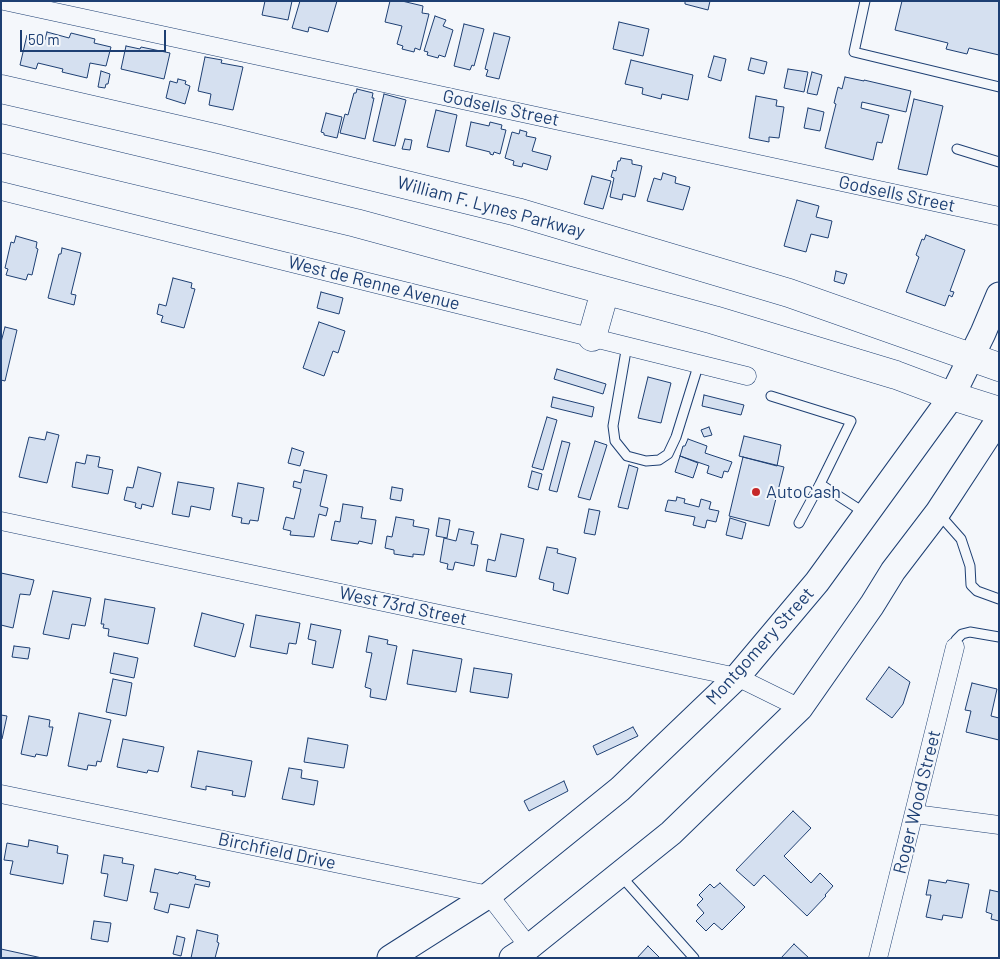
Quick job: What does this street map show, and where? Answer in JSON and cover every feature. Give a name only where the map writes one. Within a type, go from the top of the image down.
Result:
[{"type":"highway","name":"William F. Lynes Parkway","points":[[1,89],[229,141],[517,212],[789,293],[971,357]]},
{"type":"highway","points":[[1,138],[356,223],[605,290],[714,320],[896,375],[999,411]]},
{"type":"highway","points":[[592,336],[605,290]]},
{"type":"highway","points":[[971,357],[999,367]]},
{"type":"street","name":"Godsells Street","points":[[4,1],[999,216]]},
{"type":"street","name":"West de Renne Avenue","points":[[1,191],[592,336],[747,376]]},
{"type":"street","name":"Montgomery Street","points":[[390,958],[489,895],[620,788],[737,677],[817,582],[952,396],[999,295]]},
{"type":"street","points":[[489,895],[525,952],[671,833],[800,708],[872,605],[893,571],[938,512],[999,419]]},
{"type":"street","name":"West 73rd Street","points":[[1,521],[737,677],[800,708]]},
{"type":"street","name":"Roger Wood Street","points":[[878,958],[955,647]]},
{"type":"street","name":"Birchfield Drive","points":[[1,794],[489,895]]},
{"type":"street","points":[[915,814],[999,825]]},
{"type":"lane","points":[[866,1],[854,52],[999,87]]},
{"type":"lane","points":[[957,149],[999,162]]},
{"type":"lane","points":[[627,345],[612,426],[615,441],[627,456],[646,461],[659,460],[668,454],[676,437],[699,364]]},
{"type":"lane","points":[[771,396],[851,421],[799,523]]},
{"type":"lane","points":[[820,484],[868,514]]},
{"type":"lane","points":[[938,512],[961,539],[970,566],[971,585],[977,591],[999,599]]},
{"type":"lane","points":[[955,647],[956,640],[962,634],[970,632],[999,637]]},
{"type":"lane","points":[[620,875],[694,958]]},
{"type":"building","points":[[265,1],[292,1],[288,20],[262,15]]},
{"type":"building","points":[[300,1],[337,1],[328,32],[309,27],[308,32],[292,28]]},
{"type":"building","points":[[390,1],[402,1],[423,6],[422,13],[429,14],[420,50],[415,48],[414,52],[402,49],[403,46],[397,44],[402,26],[385,22]]},
{"type":"building","points":[[685,1],[710,1],[708,10],[685,4]]},
{"type":"building","points":[[902,1],[999,1],[999,55],[969,48],[967,54],[946,49],[948,43],[895,30]]},
{"type":"building","points":[[435,16],[446,20],[443,26],[453,30],[445,57],[439,55],[438,58],[427,55],[428,52],[424,51]]},
{"type":"building","points":[[619,22],[649,29],[643,56],[613,49]]},
{"type":"building","points":[[464,24],[484,29],[474,66],[472,65],[470,70],[454,66]]},
{"type":"building","points":[[47,32],[69,38],[71,33],[95,39],[94,43],[111,47],[106,66],[90,63],[87,78],[62,72],[63,69],[38,63],[36,69],[20,65],[27,35],[45,40]]},
{"type":"building","points":[[494,33],[510,37],[499,79],[486,76],[488,70],[485,69]]},
{"type":"building","points":[[126,46],[170,53],[164,79],[121,69]]},
{"type":"building","points":[[714,56],[726,59],[721,81],[708,77]]},
{"type":"building","points":[[205,57],[222,60],[221,63],[243,67],[233,110],[209,105],[211,94],[198,91]]},
{"type":"building","points":[[751,58],[767,62],[764,74],[748,70]]},
{"type":"building","points":[[631,60],[693,75],[688,100],[662,94],[661,99],[642,94],[643,88],[625,84]]},
{"type":"building","points":[[788,69],[808,72],[804,92],[784,88]]},
{"type":"building","points":[[101,71],[110,74],[105,88],[98,87]]},
{"type":"building","points":[[812,72],[822,75],[817,95],[807,93]]},
{"type":"building","points":[[845,77],[911,91],[906,112],[862,102],[861,108],[889,115],[882,143],[877,142],[873,160],[825,148],[836,104],[834,103],[838,87],[842,89]]},
{"type":"building","points":[[178,79],[186,81],[185,84],[190,86],[185,104],[166,98],[170,81],[177,83]]},
{"type":"building","points":[[357,89],[373,93],[372,98],[374,98],[365,139],[340,133],[345,114],[348,115],[354,93],[356,93]]},
{"type":"building","points":[[384,94],[406,100],[395,146],[373,141]]},
{"type":"building","points":[[756,96],[777,100],[776,106],[784,107],[779,138],[769,137],[769,142],[749,138]]},
{"type":"building","points":[[914,99],[943,106],[927,175],[898,169]]},
{"type":"building","points":[[808,108],[824,112],[820,131],[804,128]]},
{"type":"building","points":[[436,110],[457,115],[449,152],[427,147]]},
{"type":"building","points":[[326,113],[342,117],[337,138],[324,135],[321,132]]},
{"type":"building","points":[[471,122],[489,126],[490,122],[502,125],[501,129],[506,130],[500,154],[494,152],[493,155],[490,152],[466,146]]},
{"type":"building","points":[[520,130],[527,132],[526,136],[536,138],[532,151],[551,156],[547,170],[523,163],[522,167],[513,165],[514,161],[505,158],[512,132],[519,134]]},
{"type":"building","points":[[405,139],[412,140],[410,150],[402,149]]},
{"type":"building","points":[[621,158],[632,160],[632,164],[642,166],[635,197],[623,194],[622,200],[610,197],[614,178],[611,177],[613,170],[616,171],[618,161]]},
{"type":"building","points":[[663,173],[676,177],[675,183],[690,187],[683,210],[647,201],[654,178],[661,180]]},
{"type":"building","points":[[592,176],[611,181],[603,209],[584,204]]},
{"type":"building","points":[[797,200],[819,206],[816,217],[832,221],[828,238],[811,234],[806,252],[784,246]]},
{"type":"building","points":[[926,235],[965,250],[950,291],[954,292],[952,297],[949,295],[945,306],[906,292],[919,257],[916,255],[922,239],[924,240]]},
{"type":"building","points":[[16,236],[37,242],[36,248],[38,249],[32,275],[28,274],[26,280],[6,275],[8,269],[5,268],[11,242],[14,243]]},
{"type":"building","points":[[62,248],[81,253],[71,294],[76,295],[74,305],[48,298]]},
{"type":"building","points":[[836,271],[847,274],[844,284],[834,281]]},
{"type":"building","points":[[173,278],[192,283],[191,288],[195,289],[184,328],[161,322],[163,316],[157,314],[159,304],[166,306]]},
{"type":"building","points":[[321,292],[343,298],[339,314],[317,308]]},
{"type":"building","points":[[319,322],[345,331],[338,353],[333,351],[324,376],[303,368]]},
{"type":"building","points":[[5,327],[17,330],[5,381],[1,380],[1,342]]},
{"type":"building","points":[[557,369],[606,384],[603,394],[554,379]]},
{"type":"building","points":[[648,377],[671,383],[661,423],[638,418]]},
{"type":"building","points":[[704,395],[744,405],[741,415],[702,406]]},
{"type":"building","points":[[553,397],[594,407],[592,417],[551,407]]},
{"type":"building","points":[[547,417],[557,420],[543,470],[532,467]]},
{"type":"building","points":[[709,427],[712,435],[704,437],[701,430]]},
{"type":"building","points":[[47,432],[59,435],[47,483],[19,477],[29,437],[45,440]]},
{"type":"building","points":[[744,436],[781,445],[777,466],[739,456]]},
{"type":"building","points":[[688,439],[707,446],[705,453],[732,462],[728,472],[724,471],[722,478],[707,473],[709,466],[680,456],[683,446],[685,446]]},
{"type":"building","points":[[562,441],[570,443],[557,492],[549,490]]},
{"type":"building","points":[[595,441],[607,445],[590,500],[578,497]]},
{"type":"building","points":[[292,448],[304,452],[300,466],[288,463]]},
{"type":"building","points":[[87,455],[100,457],[98,467],[113,470],[108,494],[72,487],[76,462],[85,464]]},
{"type":"building","points":[[680,456],[698,463],[693,478],[675,472]]},
{"type":"building","name":"AutoCash","points":[[743,457],[784,467],[769,526],[729,516]]},
{"type":"building","points":[[629,465],[638,468],[628,509],[618,507]]},
{"type":"building","points":[[138,467],[161,473],[153,507],[142,504],[141,509],[135,507],[136,503],[124,500],[127,487],[133,488]]},
{"type":"building","points":[[304,470],[327,475],[320,506],[328,508],[326,516],[319,514],[314,537],[290,535],[291,531],[283,529],[286,517],[294,519],[301,489],[293,487],[294,481],[301,483]]},
{"type":"building","points":[[532,471],[542,474],[538,490],[528,487]]},
{"type":"building","points":[[178,482],[214,488],[210,510],[191,506],[189,517],[172,514]]},
{"type":"building","points":[[238,483],[264,488],[258,521],[250,520],[249,524],[241,523],[242,518],[232,516]]},
{"type":"building","points":[[392,487],[403,489],[401,501],[390,499]]},
{"type":"building","points":[[677,497],[685,499],[684,503],[699,507],[701,499],[711,502],[709,509],[719,511],[716,522],[707,520],[705,528],[693,525],[695,517],[665,511],[668,500],[676,501]]},
{"type":"building","points":[[343,504],[363,507],[361,518],[376,520],[372,544],[359,541],[358,544],[331,540],[335,521],[340,522]]},
{"type":"building","points":[[589,509],[600,511],[595,535],[584,533]]},
{"type":"building","points":[[396,517],[414,520],[413,526],[429,529],[424,555],[413,554],[413,557],[394,554],[394,550],[385,548],[387,536],[392,537]]},
{"type":"building","points":[[439,518],[450,520],[447,538],[436,536]]},
{"type":"building","points":[[730,518],[746,523],[742,539],[726,535]]},
{"type":"building","points":[[459,529],[474,532],[471,544],[478,545],[474,566],[455,562],[453,570],[447,569],[448,564],[440,562],[444,538],[456,541]]},
{"type":"building","points":[[501,534],[524,539],[516,577],[486,571],[488,559],[495,561]]},
{"type":"building","points":[[547,547],[558,549],[557,553],[576,558],[568,594],[553,590],[554,583],[539,579]]},
{"type":"building","points":[[1,573],[34,580],[30,595],[20,594],[13,628],[1,625]]},
{"type":"building","points":[[53,591],[91,598],[85,626],[72,624],[69,639],[43,634]]},
{"type":"building","points":[[105,599],[155,608],[148,644],[108,636],[109,629],[103,628],[104,624],[101,624]]},
{"type":"building","points":[[202,613],[244,624],[235,657],[194,646]]},
{"type":"building","points":[[256,615],[300,623],[296,644],[289,643],[287,654],[250,647]]},
{"type":"building","points":[[311,624],[341,630],[333,668],[312,664],[316,641],[308,639]]},
{"type":"building","points":[[369,636],[388,640],[387,644],[397,646],[386,700],[370,697],[371,689],[365,687],[372,653],[366,652]]},
{"type":"building","points":[[14,646],[30,648],[28,659],[12,657]]},
{"type":"building","points":[[413,650],[462,659],[456,692],[407,684]]},
{"type":"building","points":[[114,653],[138,658],[134,678],[110,673]]},
{"type":"building","points":[[889,667],[910,682],[903,704],[892,718],[866,699]]},
{"type":"building","points":[[474,668],[512,674],[508,698],[470,692]]},
{"type":"building","points":[[113,679],[132,683],[126,716],[106,712]]},
{"type":"building","points":[[972,683],[997,689],[991,716],[999,718],[999,740],[966,732],[971,711],[965,710]]},
{"type":"building","points":[[79,713],[111,720],[101,762],[97,761],[96,766],[88,765],[87,770],[68,766]]},
{"type":"building","points":[[1,715],[7,716],[2,739],[1,739]]},
{"type":"building","points":[[29,716],[50,720],[49,727],[53,727],[47,756],[36,754],[35,757],[21,754]]},
{"type":"building","points":[[633,727],[638,736],[597,755],[593,746]]},
{"type":"building","points":[[308,738],[348,745],[344,768],[304,762]]},
{"type":"building","points":[[123,739],[164,747],[158,772],[148,770],[147,773],[117,767]]},
{"type":"building","points":[[198,751],[252,761],[245,797],[232,795],[233,791],[206,786],[206,790],[191,787]]},
{"type":"building","points":[[289,768],[302,770],[301,778],[318,781],[314,805],[282,799]]},
{"type":"building","points":[[564,781],[568,791],[529,811],[524,801]]},
{"type":"building","points":[[793,811],[811,828],[784,856],[811,883],[820,873],[833,886],[807,916],[764,875],[754,886],[736,870]]},
{"type":"building","points":[[29,840],[58,846],[57,853],[68,855],[63,884],[10,874],[13,861],[4,860],[7,843],[28,847]]},
{"type":"building","points":[[104,855],[123,858],[122,863],[134,865],[127,901],[104,896],[108,874],[101,873]]},
{"type":"building","points":[[155,869],[196,876],[195,879],[210,882],[209,887],[195,884],[189,908],[170,904],[168,913],[154,909],[158,893],[150,892]]},
{"type":"building","points":[[929,880],[946,883],[947,880],[969,884],[962,918],[943,915],[942,920],[926,917],[931,895],[926,895]]},
{"type":"building","points":[[720,883],[745,907],[722,930],[714,923],[706,931],[696,921],[704,913],[697,905],[703,899],[699,895],[710,884],[714,888]]},
{"type":"building","points":[[990,890],[999,892],[999,921],[991,919],[992,914],[986,912]]},
{"type":"building","points":[[94,921],[111,923],[108,942],[91,939]]},
{"type":"building","points":[[197,930],[218,935],[217,942],[219,943],[215,958],[191,958]]},
{"type":"building","points":[[177,936],[185,938],[181,956],[173,954]]},
{"type":"building","points":[[794,944],[809,958],[781,958]]},
{"type":"building","points":[[648,946],[660,958],[637,958]]},
{"type":"building","points":[[1,949],[42,958],[1,958]]},
{"type":"place","name":"AutoCash","points":[[756,492]]}]
